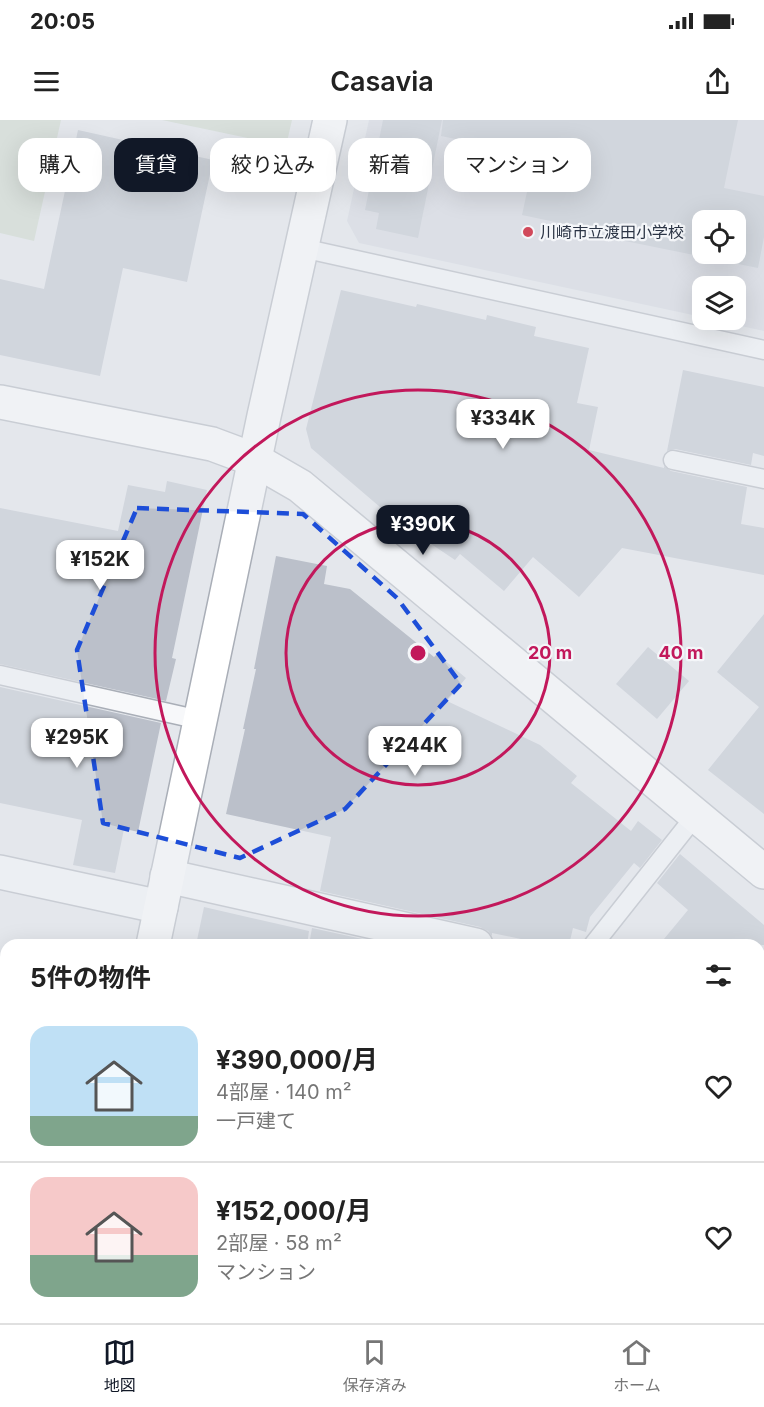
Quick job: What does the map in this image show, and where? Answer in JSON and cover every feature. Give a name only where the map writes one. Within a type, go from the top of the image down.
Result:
[{"type":"street","points":[[154,939],[255,460],[330,120]]},
{"type":"street","points":[[0,402],[212,444],[255,460],[300,486],[764,872]]},
{"type":"street","points":[[0,872],[161,908]]},
{"type":"street","points":[[167,876],[449,939]]},
{"type":"lane","points":[[302,248],[764,350]]},
{"type":"lane","points":[[673,460],[764,479]]},
{"type":"lane","points":[[0,675],[200,720]]},
{"type":"lane","points":[[597,939],[696,815]]},
{"type":"highlighted area","points":[[137,508],[303,514],[397,598],[461,684],[345,809],[240,858],[103,823],[77,650]]},
{"type":"shaded area","name":"川崎市立渡田小学校","points":[[369,120],[764,120],[764,331],[746,327],[746,276],[692,276],[692,315],[359,243],[347,221],[353,192],[432,192],[432,138],[365,138]]},
{"type":"green space","points":[[0,120],[61,120],[57,138],[18,138],[18,192],[45,192],[34,241],[0,233]]},
{"type":"green space","points":[[162,120],[292,120],[288,138],[248,138]]},
{"type":"building","points":[[383,120],[442,120],[432,169],[432,138],[379,138]]},
{"type":"building","points":[[443,120],[738,120],[724,188],[764,196],[764,237],[758,268],[738,264],[746,264],[746,210],[692,210],[692,255],[625,241],[626,237],[522,215],[527,192],[591,192],[591,138],[451,138],[441,136]]},
{"type":"building","points":[[78,130],[114,138],[114,192],[198,192],[198,157],[210,159],[210,174],[187,282],[123,268],[100,376],[0,355],[0,279],[44,289],[65,192],[102,192],[102,138],[76,138]]},
{"type":"building","points":[[369,192],[427,192],[418,238],[376,229],[379,213],[365,210]]},
{"type":"building","points":[[341,290],[486,320],[487,315],[536,327],[534,336],[589,348],[577,403],[598,407],[589,450],[747,487],[741,524],[764,528],[764,575],[622,548],[579,597],[533,557],[504,591],[460,554],[455,560],[394,519],[311,448],[306,429]]},
{"type":"building","points":[[683,370],[764,387],[764,456],[753,453],[751,465],[675,449],[667,451]]},
{"type":"building","points":[[167,481],[207,490],[172,658],[176,659],[166,701],[0,664],[0,508],[118,531],[128,485],[165,492]]},
{"type":"building","points":[[276,556],[327,566],[324,584],[350,589],[434,657],[437,654],[466,678],[447,701],[540,745],[577,776],[571,783],[631,831],[638,821],[662,840],[640,868],[634,863],[590,917],[586,932],[573,928],[570,939],[520,939],[492,933],[492,936],[480,927],[320,891],[331,837],[226,814],[245,729],[243,729],[256,669],[254,669]]},
{"type":"building","points":[[764,614],[764,814],[708,770],[759,707],[717,672]]},
{"type":"building","points":[[648,647],[689,681],[657,719],[616,684]]},
{"type":"building","points":[[0,687],[161,723],[138,832],[124,829],[115,873],[73,865],[82,820],[0,803]]},
{"type":"building","points":[[680,854],[764,925],[764,939],[664,939],[688,910],[657,883]]},
{"type":"building","points":[[204,907],[309,931],[308,939],[197,939]]},
{"type":"building","points":[[312,928],[362,939],[310,939]]},
{"type":"place","name":"川崎市立渡田小学校","points":[[528,232]]}]
